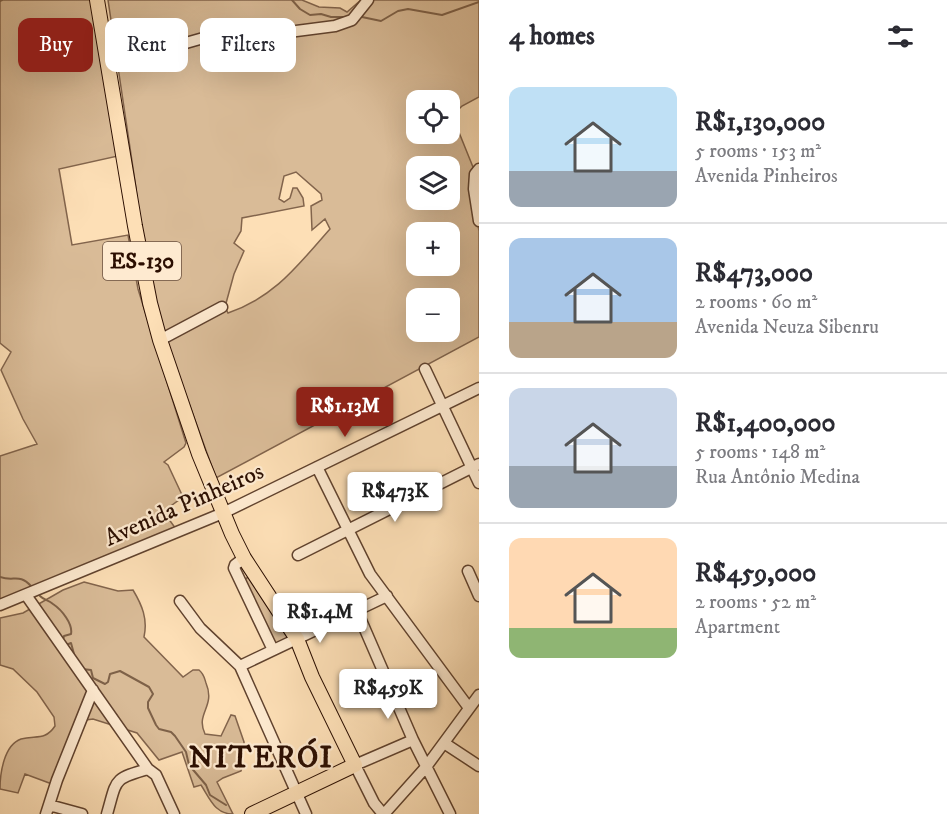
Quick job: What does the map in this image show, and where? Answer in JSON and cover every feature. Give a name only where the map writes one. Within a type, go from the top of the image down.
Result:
[{"type":"main road","name":"ES-130","points":[[97,0],[105,46]]},
{"type":"main road","name":"ES-130","points":[[109,72],[135,226],[152,310],[199,454],[244,558],[297,639],[312,677],[355,765]]},
{"type":"main road","points":[[252,814],[355,765]]},
{"type":"street","points":[[188,42],[221,33],[273,34],[335,26],[352,20],[368,0]]},
{"type":"street","points":[[477,171],[474,189],[479,221]]},
{"type":"street","points":[[160,340],[222,307]]},
{"type":"street","points":[[425,369],[442,406],[475,466],[479,483]]},
{"type":"street","name":"Avenida Pinheiros","points":[[0,605],[223,513],[479,388]]},
{"type":"street","points":[[298,555],[475,466]]},
{"type":"street","points":[[318,467],[370,574],[470,708]]},
{"type":"street","points":[[244,558],[234,568],[273,650]]},
{"type":"street","points":[[468,571],[479,596]]},
{"type":"street","points":[[26,595],[148,769],[156,776],[174,814]]},
{"type":"street","points":[[240,666],[387,596]]},
{"type":"street","points":[[180,601],[200,628],[240,666],[306,814]]},
{"type":"street","points":[[357,611],[413,740],[450,814]]},
{"type":"street","points":[[82,814],[48,809],[93,690]]},
{"type":"street","points":[[413,740],[355,765],[374,803],[383,814],[426,767],[479,695]]},
{"type":"street","points":[[444,743],[479,766]]},
{"type":"street","points":[[107,814],[115,787],[121,778],[148,769]]},
{"type":"shaded area","points":[[0,0],[94,0],[118,156],[59,169],[72,245],[128,235],[138,289],[186,443],[164,462],[168,465],[183,497],[168,508],[165,514],[176,529],[0,602],[0,456],[37,444],[1,370],[11,352],[0,343]]},
{"type":"shaded area","points":[[108,0],[302,0],[319,7],[340,8],[347,12],[361,0],[479,0],[479,97],[460,108],[460,90],[406,90],[406,144],[460,144],[460,135],[475,172],[471,185],[479,231],[479,337],[216,478],[166,340],[143,262],[136,188],[119,72],[188,72],[188,18],[111,18]],"holes":[[[296,172],[321,194],[322,200],[311,206],[312,230],[325,219],[330,229],[296,267],[272,289],[245,306],[228,313],[225,307],[234,274],[244,251],[234,243],[241,231],[242,218],[304,206],[303,198],[297,188],[293,188],[290,198],[284,202],[279,199],[284,176]]]},
{"type":"shaded area","points":[[250,576],[288,638],[275,644],[245,579]]},
{"type":"shaded area","points":[[84,582],[118,591],[133,590],[143,612],[144,637],[183,677],[193,670],[199,670],[202,673],[209,698],[202,721],[205,734],[221,736],[231,715],[235,716],[244,742],[238,756],[241,771],[217,782],[233,814],[217,809],[201,785],[194,787],[182,752],[159,760],[137,733],[93,719],[86,720],[52,784],[25,774],[18,793],[0,789],[4,760],[15,742],[44,736],[55,726],[54,717],[37,692],[13,669],[0,665],[0,618],[23,613],[63,590]]},
{"type":"waterway","points":[[292,0],[310,15],[347,17]]},
{"type":"waterway","points":[[362,17],[381,21],[398,11],[408,9],[442,15],[479,2]]},
{"type":"waterway","points":[[0,577],[20,579],[31,586]]},
{"type":"waterway","points":[[40,596],[63,613],[69,622],[71,634],[64,636],[63,640]]},
{"type":"waterway","points":[[66,645],[71,643],[74,654]]},
{"type":"waterway","points":[[82,669],[91,670],[93,678],[105,684],[110,674],[120,671],[149,687],[153,694],[148,702],[148,708],[156,725],[159,729],[171,732],[175,736],[186,752],[189,765],[206,785],[210,795],[226,805]]},
{"type":"district","name":"NITERÓI","points":[[261,758]]}]
